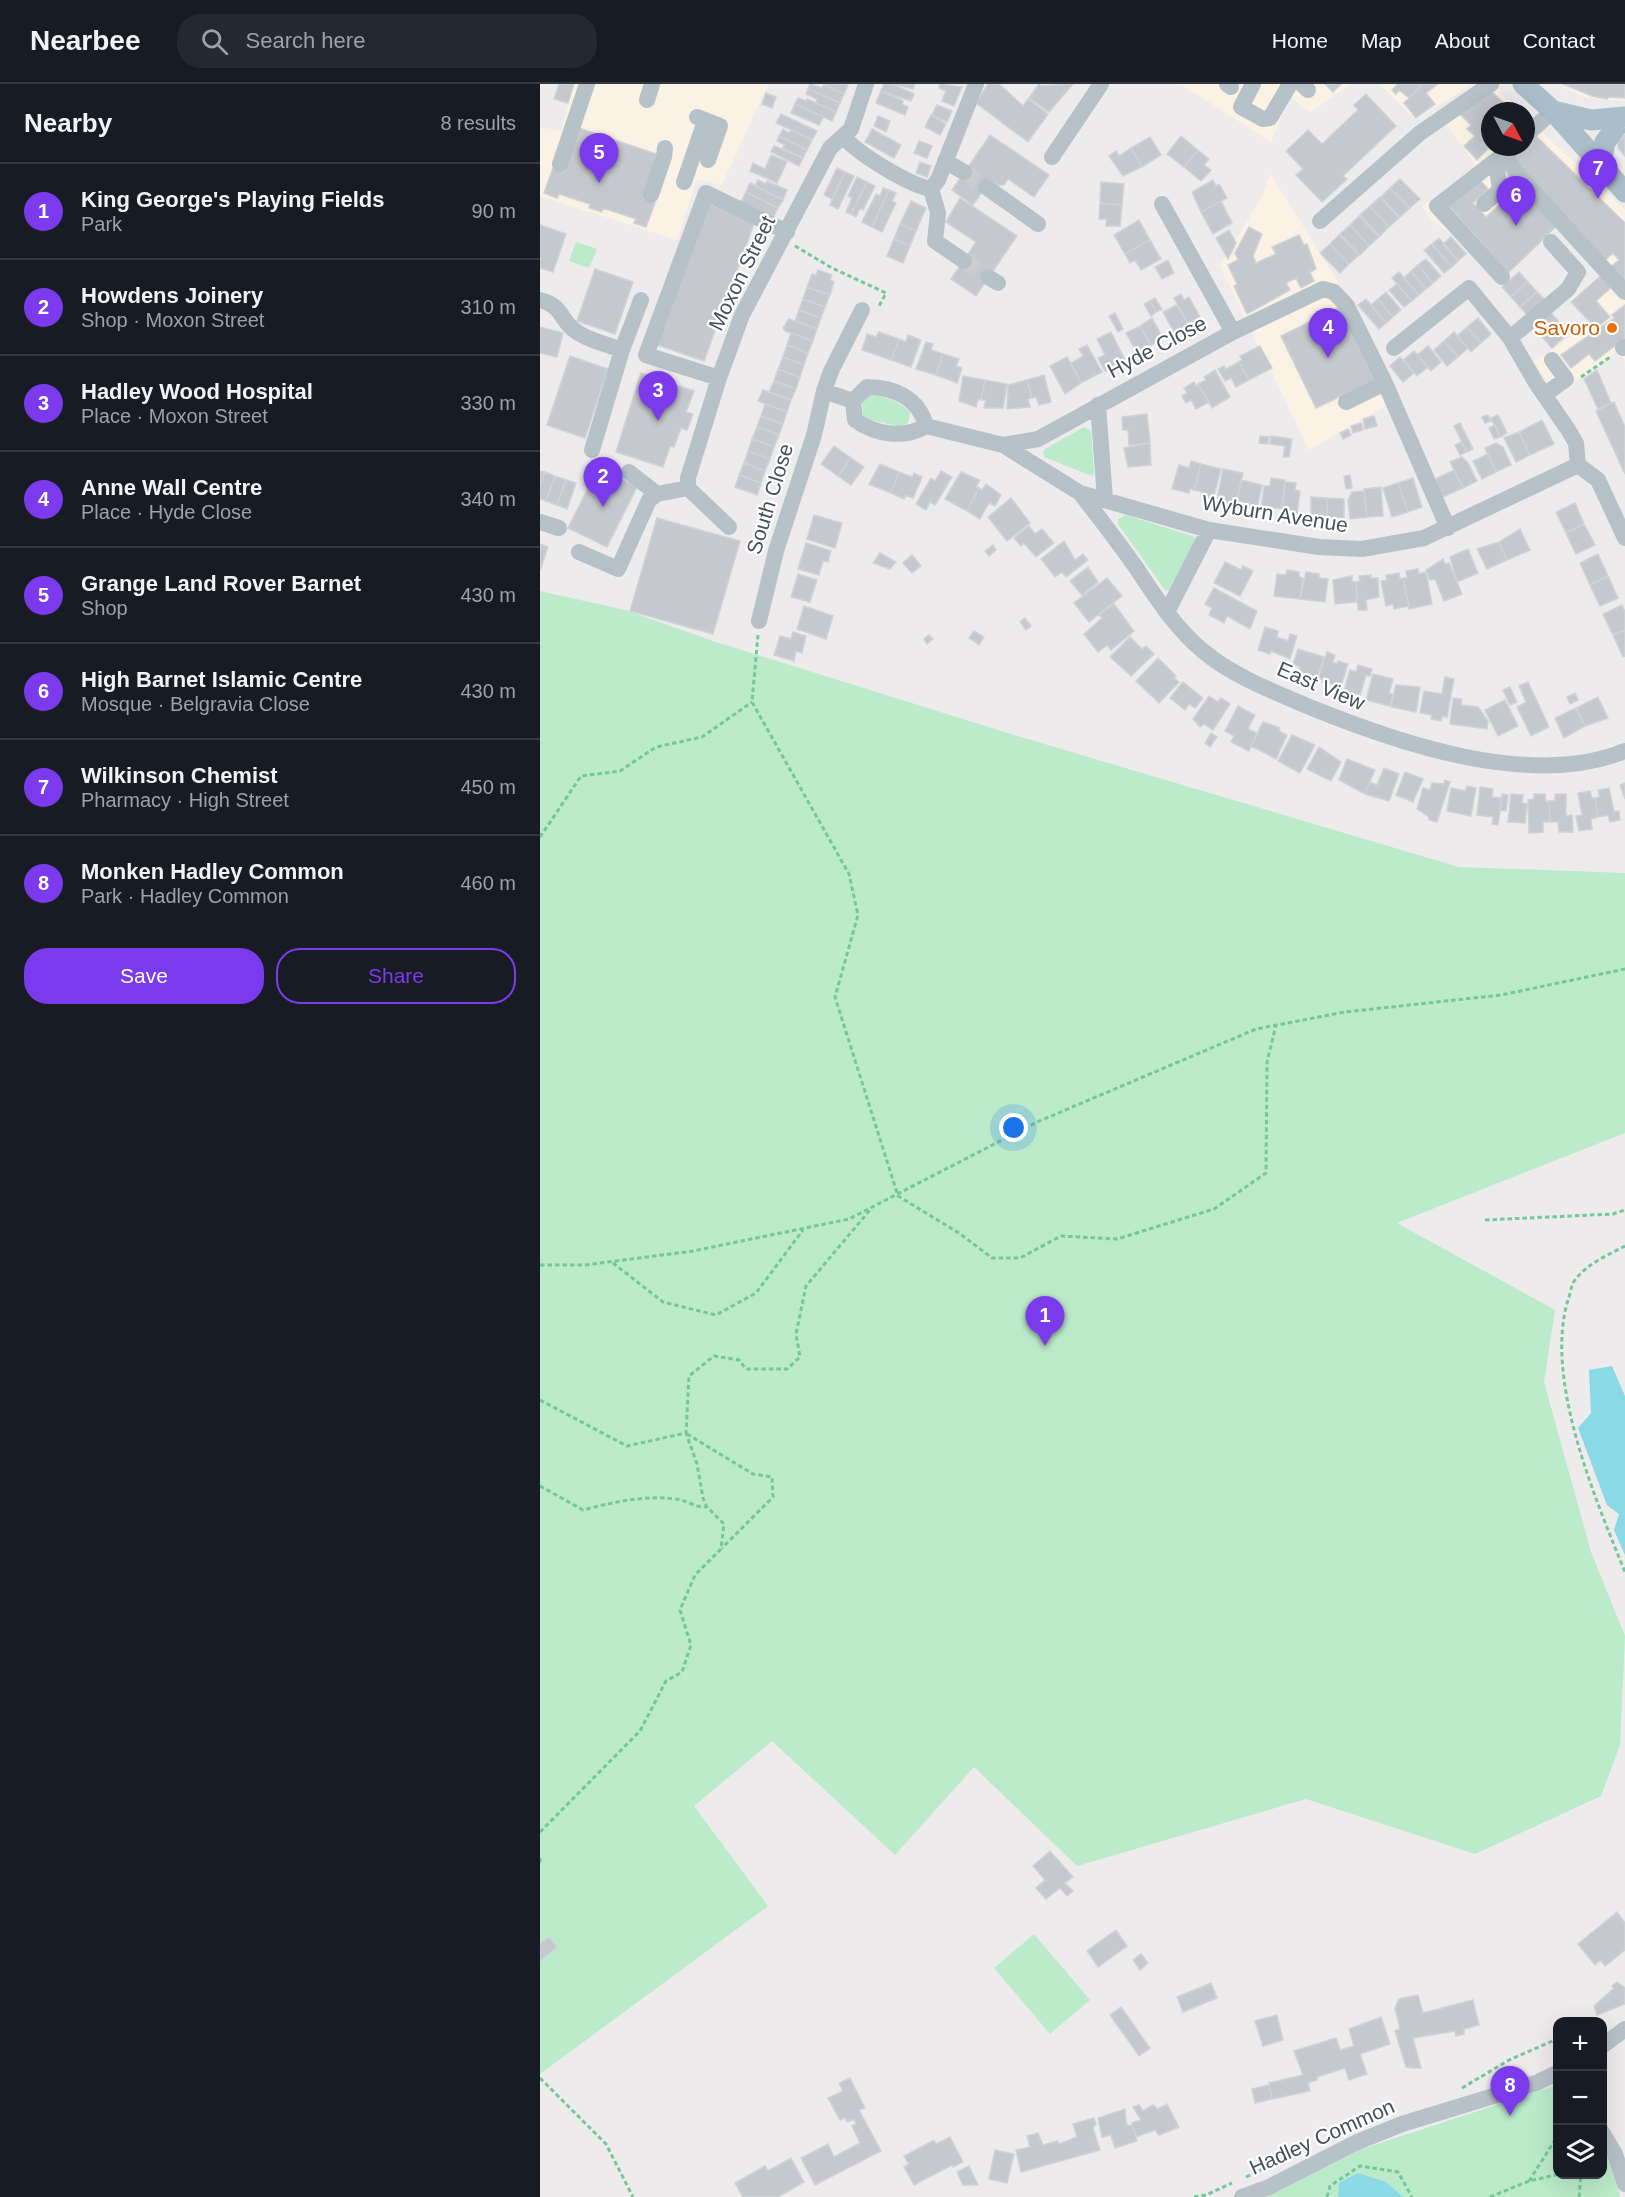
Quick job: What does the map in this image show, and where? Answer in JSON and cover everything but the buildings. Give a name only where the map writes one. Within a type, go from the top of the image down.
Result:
[{"type":"main road","points":[[1523,84],[1553,111],[1625,192]]},
{"type":"main road","points":[[1553,111],[1591,120],[1625,117]]},
{"type":"main road","points":[[1601,165],[1605,142],[1625,117]]},
{"type":"main road","points":[[1580,144],[1582,130],[1591,120]]},
{"type":"street","points":[[560,164],[587,84]]},
{"type":"street","name":"Moxon Street","points":[[688,488],[688,478],[719,378],[742,315],[830,148],[851,129],[866,84]]},
{"type":"street","points":[[964,261],[935,241],[938,213],[931,189],[945,161],[976,84]]},
{"type":"street","points":[[1052,157],[1101,84]]},
{"type":"street","points":[[1253,84],[1241,107],[1263,119],[1270,118],[1290,84]]},
{"type":"street","points":[[1320,221],[1419,133],[1491,84]]},
{"type":"street","points":[[1535,127],[1553,111]]},
{"type":"street","points":[[684,182],[701,119],[720,126],[708,160]]},
{"type":"street","points":[[844,137],[850,144],[886,167],[921,187],[931,189]]},
{"type":"street","points":[[651,195],[664,157],[665,147]]},
{"type":"street","points":[[1502,156],[1437,206],[1502,277]]},
{"type":"street","points":[[1485,204],[1500,190],[1505,156]]},
{"type":"street","points":[[1506,156],[1520,177],[1625,292]]},
{"type":"street","points":[[945,161],[964,172]]},
{"type":"street","points":[[986,187],[1038,224]]},
{"type":"street","points":[[719,378],[646,355],[706,193],[787,232]]},
{"type":"street","name":"Hyde Close","points":[[1002,445],[1038,439],[1233,332],[1162,204]]},
{"type":"street","points":[[1510,338],[1568,289],[1578,272],[1551,242]]},
{"type":"street","points":[[1394,348],[1469,288],[1510,338],[1576,443],[1578,465],[1598,480],[1625,538]]},
{"type":"street","points":[[1233,332],[1323,289],[1334,292],[1347,306],[1385,383],[1448,528]]},
{"type":"street","points":[[540,300],[558,308],[571,328],[581,335],[622,350]]},
{"type":"street","points":[[592,450],[622,350],[641,300]]},
{"type":"street","name":"South Close","points":[[759,621],[776,551],[814,435],[824,391],[831,371],[862,310]]},
{"type":"street","points":[[1544,395],[1566,379],[1552,360]]},
{"type":"street","points":[[1346,402],[1385,383]]},
{"type":"street","points":[[853,401],[867,387],[877,387],[912,399],[922,412],[926,426]]},
{"type":"street","points":[[824,391],[853,401]]},
{"type":"street","points":[[853,401],[855,420],[864,427],[900,435],[915,432],[926,426],[1002,445]]},
{"type":"street","points":[[1098,405],[1105,499]]},
{"type":"street","name":"Wyburn Avenue","points":[[1002,445],[1080,493],[1209,530],[1319,547],[1362,549],[1403,544],[1448,528],[1578,465]]},
{"type":"street","points":[[629,472],[657,494]]},
{"type":"street","points":[[579,552],[618,570],[649,500],[657,494],[688,488],[729,527]]},
{"type":"street","name":"East View","points":[[1080,493],[1167,612],[1204,652],[1269,690],[1378,735],[1456,755],[1546,766],[1576,765],[1625,751]]},
{"type":"street","points":[[540,522],[559,528]]},
{"type":"street","points":[[1167,612],[1209,530]]},
{"type":"street","points":[[1607,2042],[1625,2029]]},
{"type":"street","name":"Hadley Common","points":[[1242,2197],[1269,2187],[1327,2155],[1402,2124],[1536,2083],[1553,2075]]},
{"type":"street","points":[[1607,2140],[1615,2154],[1625,2184]]},
{"type":"path","points":[[1574,382],[1624,347]]},
{"type":"path","points":[[759,621],[752,702],[849,874],[858,915],[835,997],[898,1196],[958,1233],[992,1258],[1020,1258],[1061,1236],[1117,1239],[1214,1209],[1266,1173],[1267,1062],[1276,1025]]},
{"type":"path","points":[[540,837],[581,776],[620,771],[656,747],[702,737],[752,702]]},
{"type":"path","points":[[540,1265],[585,1265],[693,1251],[849,1220],[1037,1122],[1256,1029],[1345,1012],[1501,995],[1625,969]]},
{"type":"path","points":[[721,1549],[724,1524],[707,1507],[686,1433],[689,1376],[714,1356],[739,1360],[746,1369],[787,1370],[800,1357],[796,1334],[806,1286],[871,1209]]},
{"type":"path","points":[[1485,1220],[1613,1214],[1625,1209]]},
{"type":"path","points":[[612,1262],[663,1302],[716,1315],[756,1293],[804,1228]]},
{"type":"path","points":[[1625,1246],[1596,1262],[1574,1282],[1560,1340],[1568,1395],[1580,1450],[1601,1514],[1625,1572]]},
{"type":"path","points":[[540,1400],[627,1446],[686,1433],[753,1474],[772,1477],[773,1497],[695,1575],[680,1610],[691,1645],[682,1672],[666,1681],[640,1731],[540,1832]]},
{"type":"path","points":[[540,1486],[584,1510],[625,1499],[678,1499],[700,1507],[707,1507]]},
{"type":"path","points":[[1460,2089],[1509,2060],[1553,2041]]},
{"type":"path","points":[[540,2078],[606,2144],[633,2197]]},
{"type":"path","points":[[1529,2181],[1553,2143]]},
{"type":"path","points":[[1327,2197],[1330,2186],[1360,2166],[1398,2172],[1412,2197]]},
{"type":"path","points":[[1490,2197],[1529,2181],[1553,2176]]},
{"type":"path","points":[[1579,2197],[1581,2179]]},
{"type":"shaded area","points":[[573,84],[768,84],[722,185],[697,179],[677,240],[540,196],[540,127],[561,131]]},
{"type":"shaded area","points":[[1173,84],[1351,84],[1310,112],[1290,96],[1270,145],[1269,141],[1184,86]]},
{"type":"shaded area","points":[[1380,84],[1472,84],[1416,120]]},
{"type":"shaded area","points":[[1557,84],[1625,84],[1625,101],[1585,98]]},
{"type":"shaded area","points":[[1495,88],[1510,102],[1481,102],[1481,156],[1535,156],[1535,125],[1625,210],[1625,361],[1618,351],[1556,395],[1534,362],[1590,323],[1570,300],[1604,271],[1561,225],[1497,283],[1454,236],[1431,220],[1422,206],[1478,169],[1446,123]]},
{"type":"shaded area","points":[[1270,173],[1347,297],[1399,398],[1309,450],[1220,266],[1263,195]]},
{"type":"green space","points":[[576,242],[597,249],[589,268],[569,261]]},
{"type":"green space","points":[[870,395],[886,398],[907,409],[910,413],[908,423],[900,427],[867,419],[863,416],[862,403]]},
{"type":"green space","points":[[1084,427],[1091,431],[1094,473],[1092,476],[1044,457],[1045,449]]},
{"type":"green space","points":[[1126,515],[1195,537],[1195,543],[1169,590],[1165,590],[1118,524],[1118,519]]},
{"type":"green space","points":[[540,591],[625,610],[716,642],[1014,735],[1459,867],[1625,873],[1625,1133],[1397,1223],[1555,1310],[1544,1382],[1591,1552],[1625,1636],[1620,1745],[1601,1796],[1475,1854],[1306,1799],[1077,1866],[974,1767],[895,1855],[772,1741],[694,1806],[768,1906],[540,2074]]},
{"type":"green space","points":[[1034,1934],[1090,2000],[1050,2034],[994,1968]]},
{"type":"green space","points":[[1553,2086],[1553,2179],[1607,2179],[1607,2156],[1616,2176],[1620,2197],[1265,2197],[1359,2150]]},
{"type":"water","points":[[1612,1366],[1625,1396],[1625,1555],[1614,1530],[1619,1514],[1607,1505],[1578,1428],[1591,1413],[1589,1370]]},
{"type":"water","points":[[1358,2173],[1386,2182],[1403,2197],[1338,2197],[1339,2183]]},
{"type":"tunnel","points":[[964,172],[986,187]]},
{"type":"tunnel","points":[[964,261],[988,277]]},
{"type":"place","name":"Grange Land Rover Barnet","points":[[599,183]]},
{"type":"place","name":"Wilkinson Chemist","points":[[1598,199]]},
{"type":"place","name":"High Barnet Islamic Centre","points":[[1516,226]]},
{"type":"place","name":"Savoro","points":[[1612,328]]},
{"type":"place","name":"Anne Wall Centre","points":[[1328,358]]},
{"type":"place","name":"Hadley Wood Hospital","points":[[658,421]]},
{"type":"place","name":"Howdens Joinery","points":[[603,507]]},
{"type":"place","name":"King George's Playing Fields","points":[[1045,1346]]},
{"type":"place","name":"Monken Hadley Common","points":[[1510,2116]]}]
